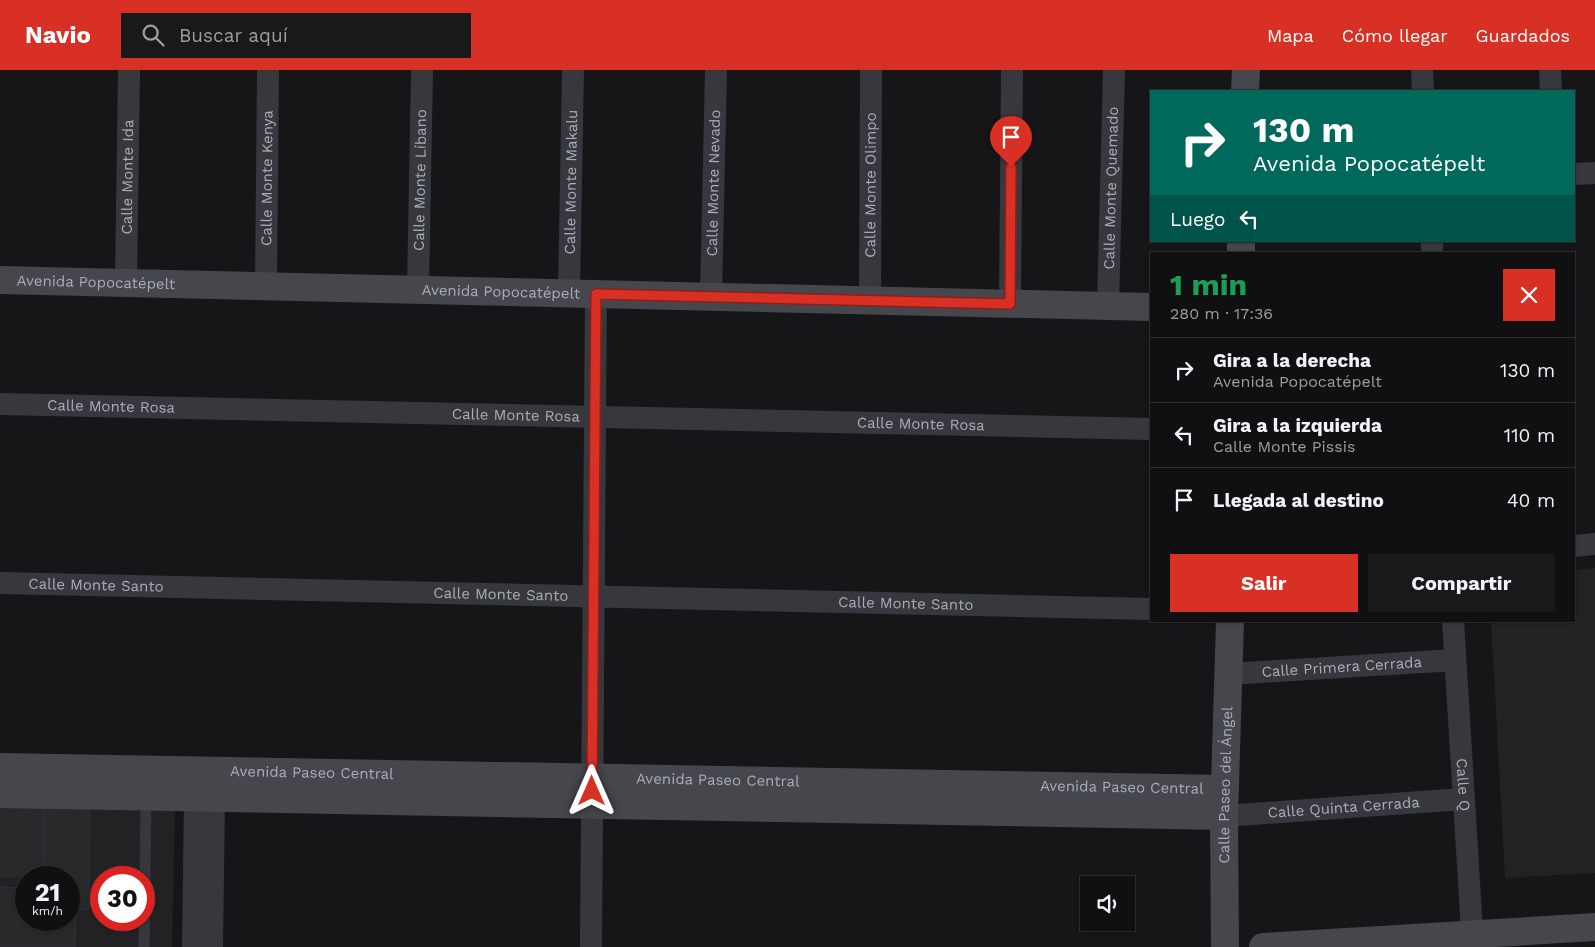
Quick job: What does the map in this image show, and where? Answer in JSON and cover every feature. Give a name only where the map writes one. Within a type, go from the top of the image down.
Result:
[{"type":"street","name":"Calle Monte Ida","points":[[126,283],[129,70]]},
{"type":"street","name":"Calle Monte Kenya","points":[[266,286],[268,70]]},
{"type":"street","name":"Calle Monte Líbano","points":[[418,290],[422,70]]},
{"type":"street","name":"Calle Monte Makalu","points":[[569,293],[573,70]]},
{"type":"street","name":"Calle Monte Nevado","points":[[711,297],[716,70]]},
{"type":"street","name":"Calle Monte Olimpo","points":[[870,300],[871,70]]},
{"type":"street","points":[[1010,304],[1012,70]]},
{"type":"street","name":"Calle Monte Quemado","points":[[1108,306],[1114,70]]},
{"type":"street","points":[[1245,90],[1246,70]]},
{"type":"street","points":[[1422,70],[1423,90]]},
{"type":"street","points":[[1550,70],[1550,90]]},
{"type":"street","points":[[1575,174],[1595,173]]},
{"type":"street","name":"Avenida Popocatépelt","points":[[0,280],[1150,307]]},
{"type":"street","points":[[591,947],[596,294]]},
{"type":"street","name":"Calle Monte Rosa","points":[[0,404],[1150,429]]},
{"type":"street","points":[[1575,546],[1595,544]]},
{"type":"street","name":"Calle Monte Santo","points":[[0,583],[1150,609]]},
{"type":"street","name":"Calle Paseo del Ángel","points":[[1226,947],[1224,816],[1230,622]]},
{"type":"street","name":"Calle Q","points":[[1453,622],[1472,941]]},
{"type":"street","name":"Calle Primera Cerrada","points":[[1228,674],[1455,660]]},
{"type":"street","name":"Avenida Paseo Central","points":[[0,767],[1225,789]]},
{"type":"street","name":"Avenida Paseo Central","points":[[0,794],[1224,816]]},
{"type":"street","points":[[193,947],[205,798]]},
{"type":"street","points":[[205,798],[212,947]]},
{"type":"street","name":"Calle Quinta Cerrada","points":[[1224,816],[1463,800]]},
{"type":"street","points":[[1262,947],[1472,941],[1595,926]]},
{"type":"lane","points":[[144,947],[146,797]]},
{"type":"shaded area","points":[[1595,568],[1595,873],[1505,878],[1491,622],[1575,622],[1575,570]]},
{"type":"shaded area","points":[[0,807],[175,811],[172,947],[0,947]]},
{"type":"building","points":[[0,808],[44,808],[44,866],[15,866],[15,876],[0,876]]},
{"type":"building","points":[[44,810],[90,810],[89,909],[80,909],[80,866],[44,866]]},
{"type":"building","points":[[0,887],[15,888],[15,931],[75,931],[75,947],[0,947]]},
{"type":"route","points":[[592,791],[596,294],[1010,304],[1011,167]]}]
